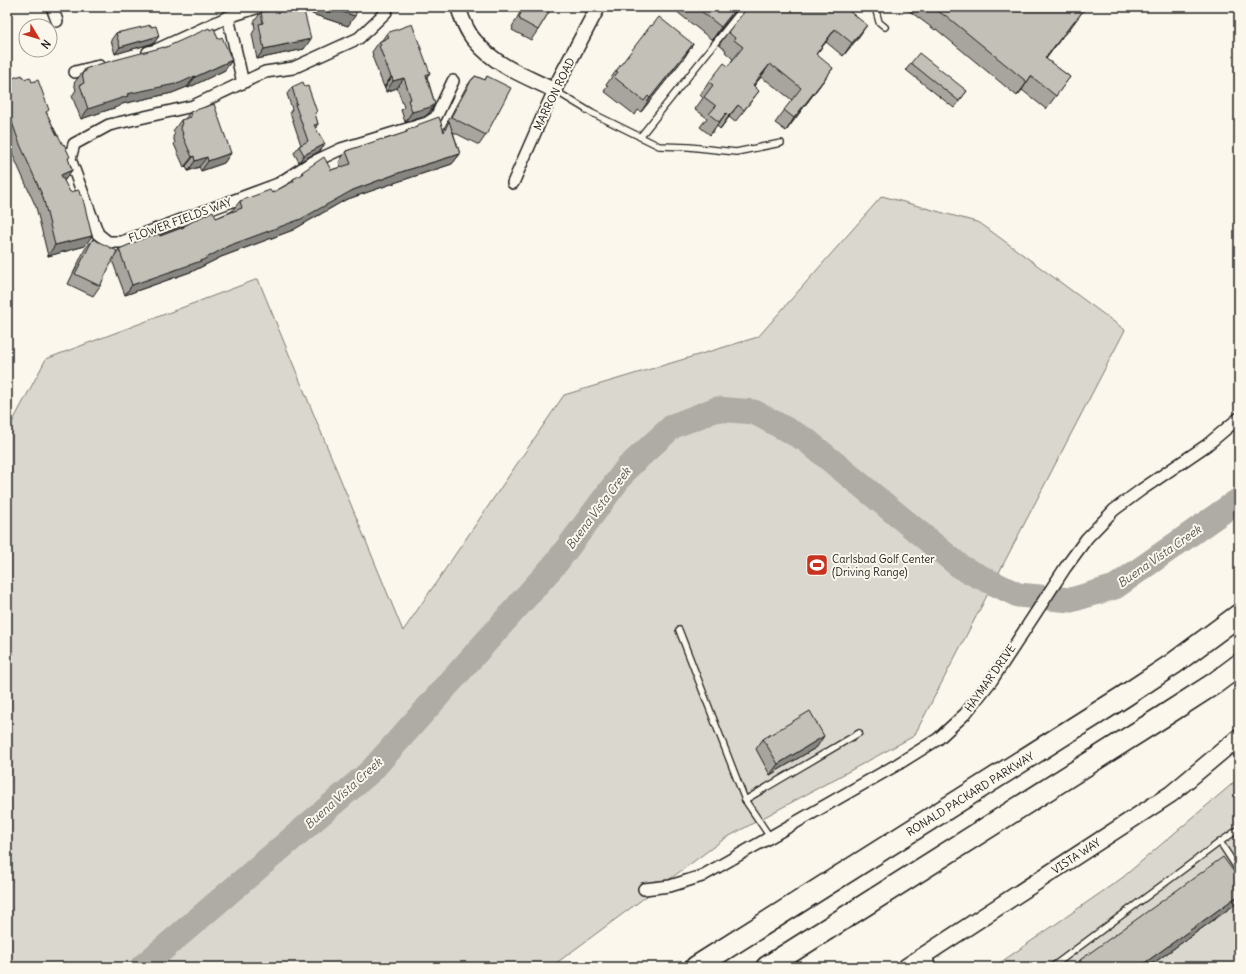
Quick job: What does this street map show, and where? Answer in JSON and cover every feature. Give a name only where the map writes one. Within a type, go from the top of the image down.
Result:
[{"type":"highway","name":"RONALD PACKARD PARKWAY","points":[[696,967],[1123,697],[1173,664],[1239,615]]},
{"type":"highway","points":[[767,967],[1156,722],[1215,683],[1239,664]]},
{"type":"main road","name":"VISTA WAY","points":[[906,967],[928,961],[1171,794],[1236,746]]},
{"type":"street","points":[[52,7],[56,18]]},
{"type":"street","points":[[134,56],[156,50],[228,17],[259,7]]},
{"type":"street","name":"FLOWER FIELDS WAY","points":[[387,7],[386,12],[359,38],[293,68],[265,72],[193,106],[109,125],[74,144],[70,159],[98,234],[108,242],[122,242],[278,184],[309,164],[341,149],[427,123],[436,117],[453,81]]},
{"type":"street","points":[[458,7],[463,21],[475,42],[489,56],[514,71],[554,90]]},
{"type":"street","name":"MARRON ROAD","points":[[513,183],[554,90],[598,7]]},
{"type":"street","points":[[228,17],[243,83]]},
{"type":"street","points":[[75,72],[112,62]]},
{"type":"street","name":"HAYMAR DRIVE","points":[[644,889],[670,886],[702,876],[898,764],[938,739],[965,714],[992,680],[1065,568],[1087,538],[1114,510],[1207,445],[1239,418]]},
{"type":"lane","points":[[640,137],[744,7]]},
{"type":"lane","points":[[875,7],[879,22],[885,27]]},
{"type":"lane","points":[[554,90],[592,113],[659,146],[689,147],[736,152],[781,143]]},
{"type":"lane","points":[[679,630],[746,800],[770,837]]},
{"type":"lane","points":[[746,800],[859,733]]},
{"type":"lane","points":[[1052,967],[1239,829]]},
{"type":"lane","points":[[1220,842],[1239,871]]},
{"type":"shaded area","points":[[882,196],[980,223],[1125,330],[914,736],[724,839],[551,967],[7,967],[7,432],[46,359],[258,279],[403,631],[564,395],[758,337]]},
{"type":"shaded area","points":[[1239,778],[1239,967],[994,967],[1122,878]]},
{"type":"building","points":[[275,7],[303,7],[311,39],[264,49],[259,24],[263,23],[261,12]]},
{"type":"building","points":[[329,7],[358,7],[355,16]]},
{"type":"building","points":[[524,7],[552,7],[538,30],[520,20],[519,17]]},
{"type":"building","points":[[696,7],[737,7],[721,27]]},
{"type":"building","points":[[748,7],[852,7],[849,11],[867,25],[852,43],[835,29],[816,54],[833,68],[794,118],[784,110],[801,88],[770,64],[753,85],[759,91],[744,110],[738,105],[729,116],[726,113],[719,122],[709,114],[716,106],[704,97],[713,85],[709,82],[724,63],[728,66],[743,47],[734,40],[735,38],[728,32]]},
{"type":"building","points":[[932,7],[1086,7],[1045,58],[1070,77],[1056,96],[1031,76],[1027,82],[945,15]]},
{"type":"building","points":[[659,17],[693,44],[650,98],[648,96],[644,101],[614,77],[618,72],[616,71],[651,25],[652,26]]},
{"type":"building","points":[[412,24],[430,73],[426,75],[435,104],[431,107],[412,112],[408,100],[411,99],[404,78],[393,81],[379,46],[381,45],[379,42],[389,37],[387,33]]},
{"type":"building","points":[[151,25],[151,27],[156,26],[159,36],[120,47],[116,33]]},
{"type":"building","points":[[209,28],[210,30],[214,28],[218,39],[222,37],[232,60],[180,83],[127,94],[128,96],[88,109],[80,85],[84,83],[82,73],[86,71],[85,69],[164,48]]},
{"type":"building","points":[[919,53],[967,91],[959,101],[911,63]]},
{"type":"building","points":[[22,75],[24,79],[30,77],[32,82],[38,80],[49,110],[46,112],[70,157],[68,158],[72,170],[61,175],[70,192],[79,190],[80,195],[82,195],[92,236],[55,245],[43,197],[19,142],[7,108],[7,80]]},
{"type":"building","points":[[475,76],[485,80],[487,76],[511,88],[486,135],[451,117]]},
{"type":"building","points":[[303,82],[305,87],[308,86],[317,112],[315,113],[318,124],[314,125],[325,144],[304,155],[299,146],[308,141],[295,104],[297,104],[292,87]]},
{"type":"building","points":[[214,104],[231,153],[208,161],[207,157],[195,161],[194,156],[192,157],[182,134],[180,126],[182,125],[181,120],[191,117],[190,112]]},
{"type":"building","points":[[439,117],[444,132],[449,121],[460,154],[404,171],[353,190],[301,219],[228,246],[201,261],[132,285],[119,249],[152,235],[159,234],[160,236],[184,227],[213,211],[216,218],[242,208],[240,201],[270,190],[272,193],[294,181],[293,179],[303,174],[302,172],[324,157],[331,170],[351,164],[346,151],[407,132],[407,130],[417,127],[417,125]]},
{"type":"building","points":[[93,239],[117,251],[100,286],[75,274]]},
{"type":"building","points":[[810,711],[824,736],[778,764],[763,739]]},
{"type":"building","points":[[1223,857],[1239,879],[1239,895],[1139,967],[1085,967],[1080,960]]},
{"type":"waterway","name":"Buena Vista Creek","points":[[142,967],[371,771],[557,562],[627,468],[673,426],[717,409],[754,412],[806,440],[962,568],[1018,595],[1071,600],[1115,587],[1239,500]]},
{"type":"place","name":"Carlsbad Golf Center (Driving Range)","points":[[817,565]]}]
